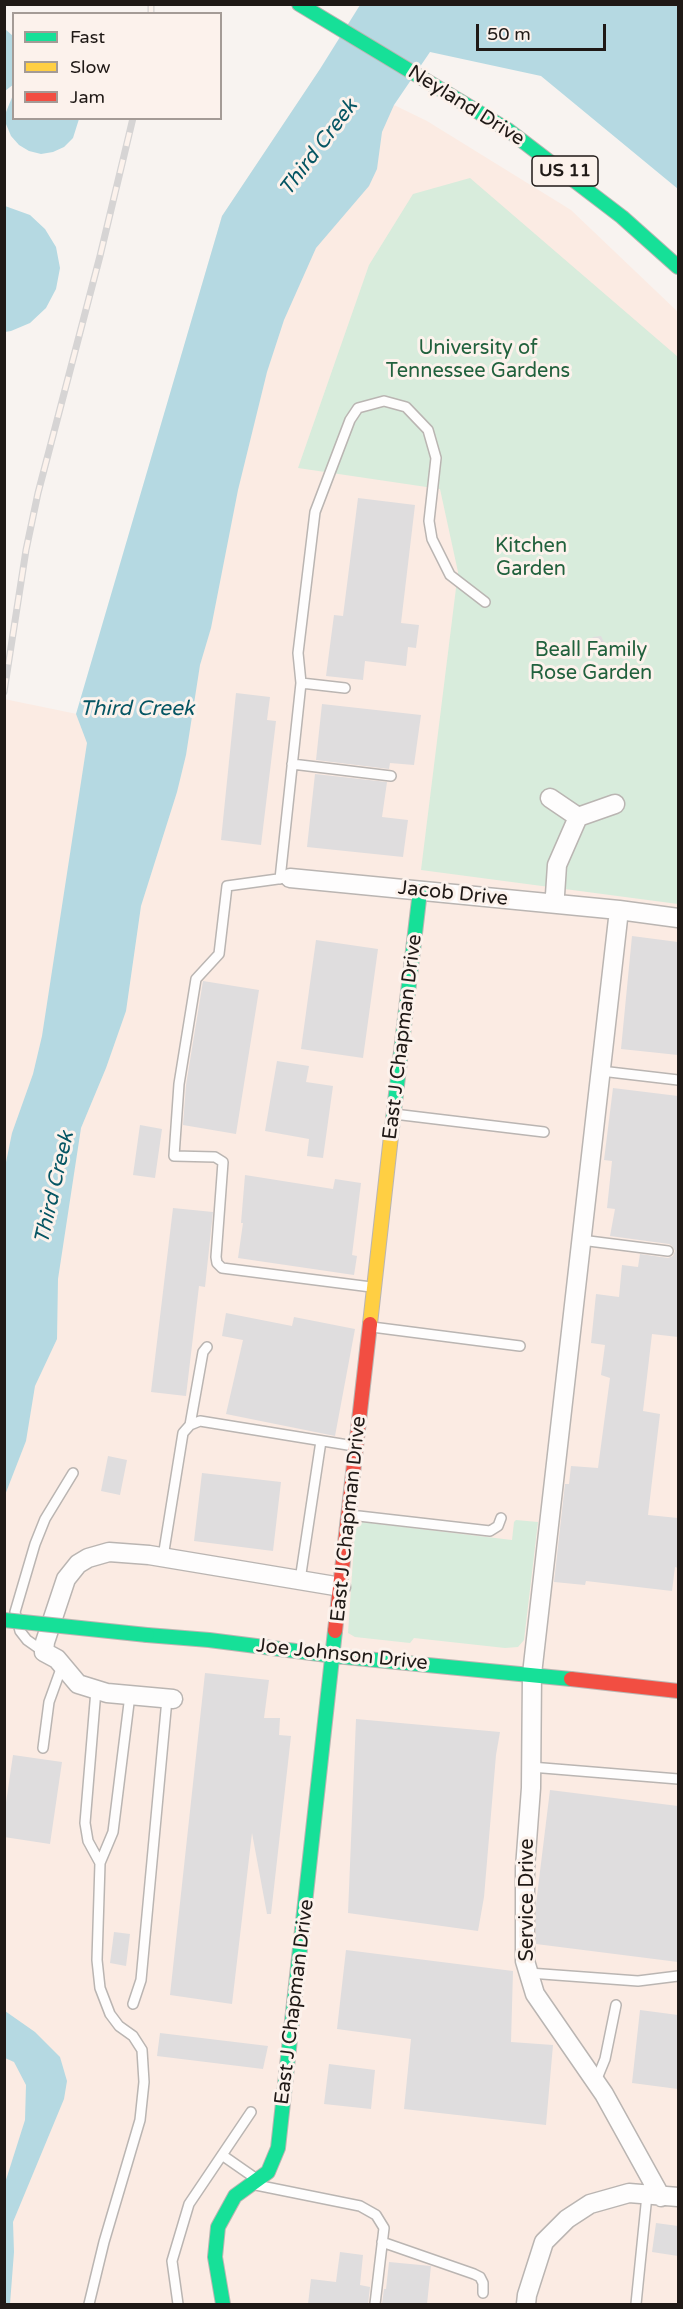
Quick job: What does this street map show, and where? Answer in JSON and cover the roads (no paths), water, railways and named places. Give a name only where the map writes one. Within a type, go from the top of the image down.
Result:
[{"type":"street","name":"Neyland Drive","points":[[304,7],[508,130],[622,217],[678,267]]},
{"type":"street","points":[[550,798],[578,818]]},
{"type":"street","points":[[555,895],[557,865],[578,818],[615,804]]},
{"type":"street","name":"Jacob Drive","points":[[285,878],[619,910],[678,918]]},
{"type":"street","name":"East J Chapman Drive","points":[[254,2182],[268,2172],[279,2148],[335,1656],[369,1326],[420,891]]},
{"type":"street","name":"Service Drive","points":[[619,910],[532,1674],[531,1767],[525,1868],[525,1961],[535,1994],[596,2082],[662,2196]]},
{"type":"street","points":[[170,1699],[107,1693],[78,1684],[57,1659],[44,1652],[45,1641],[66,1579],[78,1564],[88,1558],[109,1552],[163,1557],[341,1587]]},
{"type":"street","name":"Joe Johnson Drive","points":[[4,1620],[678,1691]]},
{"type":"street","points":[[224,2304],[215,2257],[218,2228],[235,2196],[254,2182]]},
{"type":"street","points":[[526,2304],[544,2242],[567,2219],[590,2204],[629,2193],[662,2196]]},
{"type":"lane","points":[[285,878],[292,764],[301,683],[298,653],[315,512],[350,420],[358,408],[384,401],[406,408],[428,429],[436,458],[429,521],[432,539],[450,575],[485,602]]},
{"type":"lane","points":[[301,683],[345,688]]},
{"type":"lane","points":[[292,764],[391,776]]},
{"type":"lane","name":"Jacob Drive","points":[[285,878],[227,886],[219,954],[196,979],[179,1084],[174,1156],[215,1157],[223,1162],[216,1257],[217,1263],[222,1268],[374,1288]]},
{"type":"lane","points":[[600,1071],[678,1080]]},
{"type":"lane","points":[[393,1114],[544,1132]]},
{"type":"lane","points":[[581,1240],[668,1251]]},
{"type":"lane","points":[[369,1326],[520,1346]]},
{"type":"lane","points":[[190,1425],[203,1352],[207,1347]]},
{"type":"lane","points":[[163,1557],[183,1433],[190,1425],[200,1421],[357,1447]]},
{"type":"lane","points":[[300,1580],[321,1441]]},
{"type":"lane","points":[[44,1652],[27,1640],[20,1631],[15,1612],[38,1535],[73,1473]]},
{"type":"lane","points":[[348,1515],[490,1532],[498,1526],[501,1518]]},
{"type":"lane","points":[[43,1748],[49,1702],[62,1665]]},
{"type":"lane","points":[[96,1690],[85,1823],[88,1841],[100,1863]]},
{"type":"lane","points":[[89,2304],[104,2242],[140,2120],[144,2082],[142,2050],[133,2037],[119,2026],[110,2014],[99,1988],[97,1959],[100,1863],[113,1832],[130,1695]]},
{"type":"lane","points":[[133,2004],[141,1980],[170,1699]]},
{"type":"lane","points":[[531,1767],[678,1779]]},
{"type":"lane","points":[[529,1973],[638,1981],[678,1976]]},
{"type":"lane","points":[[596,2082],[605,2059],[616,2005]]},
{"type":"lane","points":[[178,2304],[172,2261],[189,2204],[251,2112]]},
{"type":"lane","points":[[222,2155],[254,2182],[360,2206],[376,2216],[384,2228],[375,2304]]},
{"type":"lane","points":[[636,2304],[662,2196]]},
{"type":"lane","points":[[382,2242],[480,2277],[483,2283],[483,2293]]},
{"type":"water","name":"Third Creek","points":[[360,5],[678,5],[678,189],[541,76],[430,52],[394,105],[382,132],[377,169],[369,186],[316,248],[284,320],[267,372],[238,490],[211,628],[200,665],[186,755],[177,792],[141,906],[126,1011],[81,1128],[58,1279],[57,1339],[35,1386],[26,1441],[5,1495],[5,1167],[12,1133],[33,1074],[42,1036],[87,743],[76,714],[222,216]]},
{"type":"water","points":[[5,29],[12,35],[12,86],[5,91]]},
{"type":"water","points":[[12,97],[12,120],[79,120],[73,138],[64,147],[41,154],[19,145],[11,136],[6,124],[6,112]]},
{"type":"water","points":[[5,206],[30,215],[45,229],[56,247],[60,268],[56,289],[46,308],[30,323],[5,332]]},
{"type":"water","points":[[5,2011],[35,2032],[60,2057],[67,2081],[64,2099],[13,2222],[14,2252],[10,2304],[4,2304],[5,2183],[25,2120],[26,2085],[14,2062],[5,2058]]},
{"type":"railway","points":[[151,4],[151,12]]},
{"type":"railway","points":[[4,692],[26,550],[38,493],[100,256],[133,120]]},
{"type":"park label","name":"University of Tennessee Gardens","points":[[478,360]]},
{"type":"park label","name":"Kitchen Garden","points":[[531,558]]},
{"type":"park label","name":"Beall Family Rose Garden","points":[[591,662]]}]
